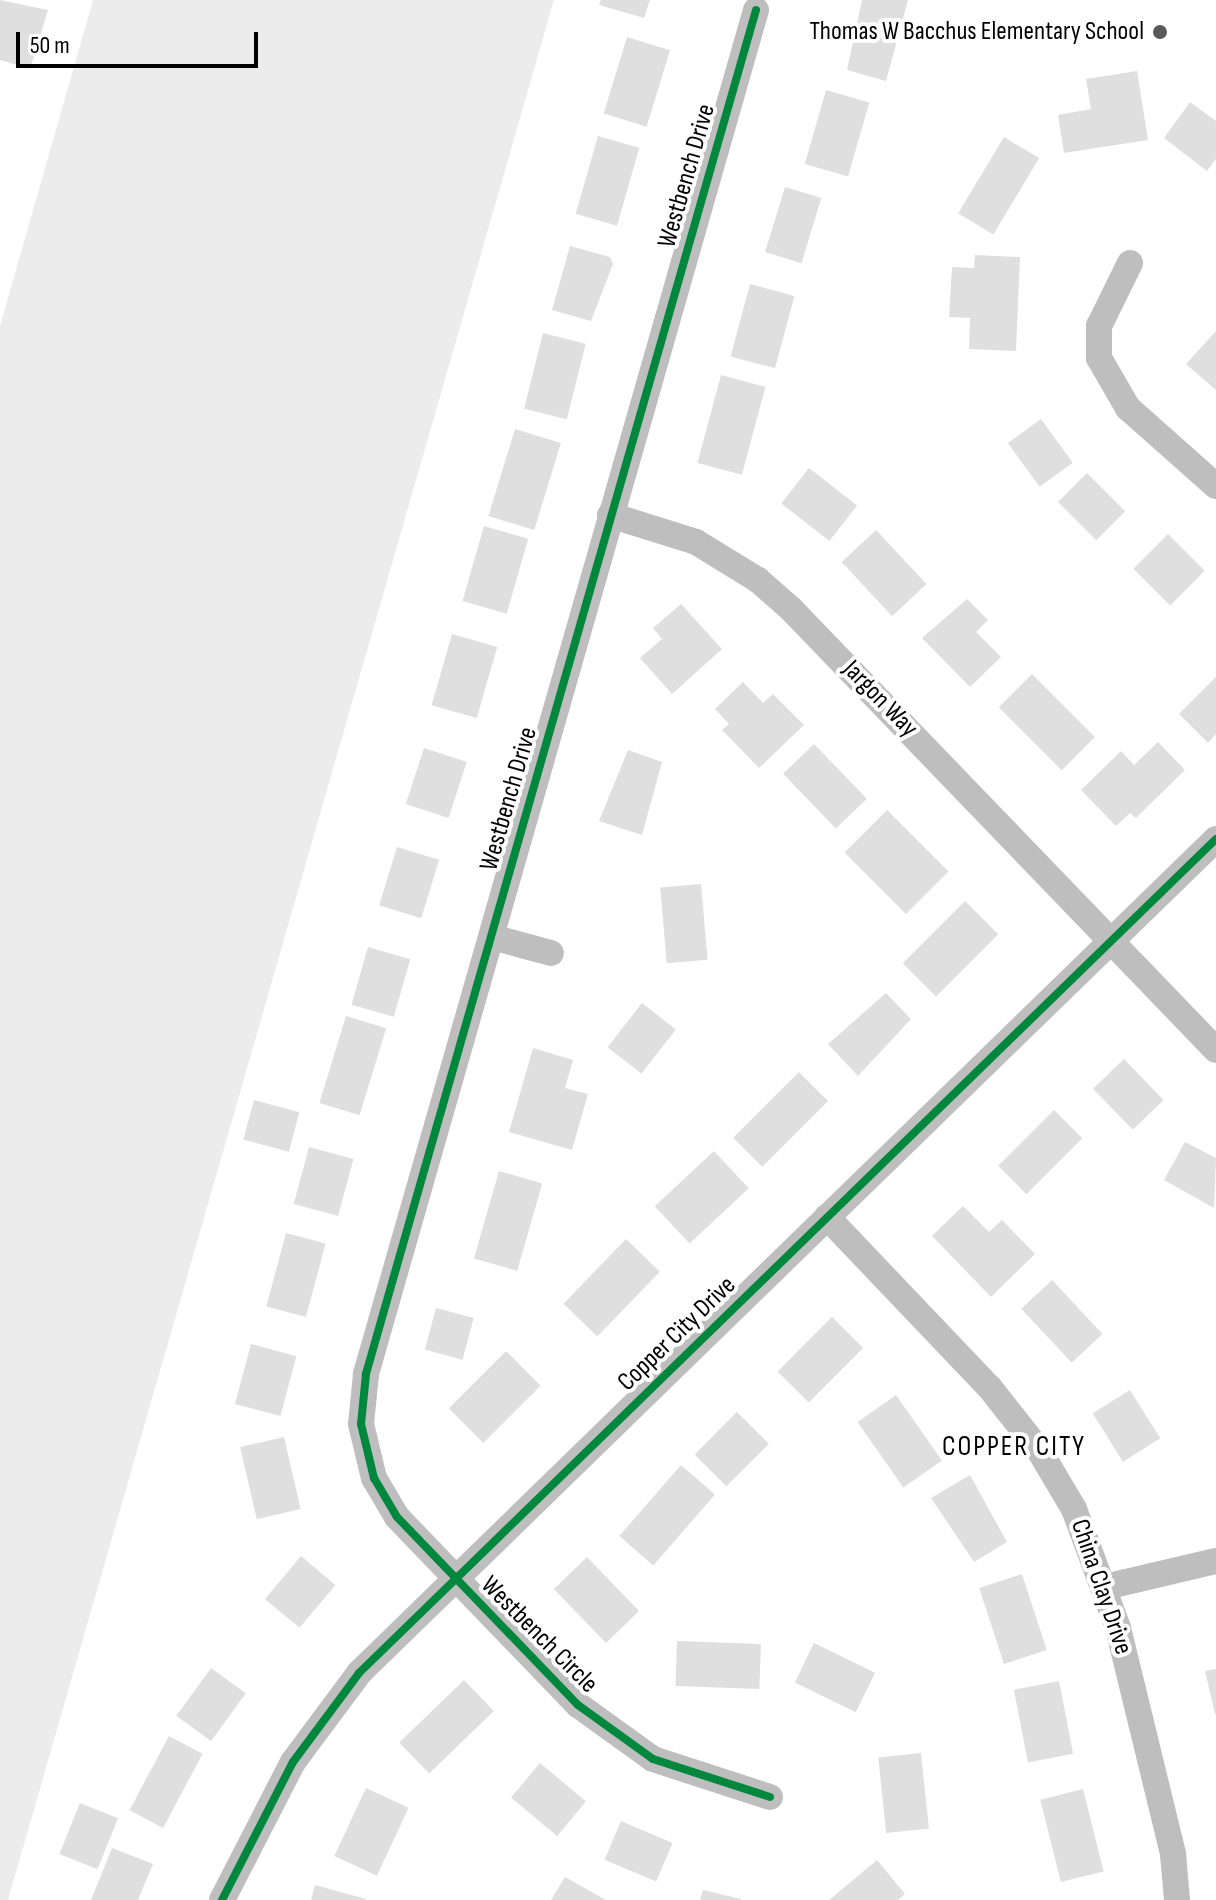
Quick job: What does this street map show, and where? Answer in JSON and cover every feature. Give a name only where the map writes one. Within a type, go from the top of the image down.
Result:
[{"type":"street","name":"Westbench Drive","points":[[454,1577],[384,1498],[368,1460],[361,1404],[610,515],[756,10]]},
{"type":"street","points":[[1130,263],[1099,326],[1099,358],[1128,408],[1216,486]]},
{"type":"street","name":"Jargon Way","points":[[610,515],[696,542],[758,580],[1112,938],[1216,1050]]},
{"type":"street","name":"Copper City Drive","points":[[222,1900],[293,1762],[335,1702],[454,1577],[1216,839]]},
{"type":"street","points":[[492,937],[551,953]]},
{"type":"street","name":"China Clay Drive","points":[[827,1217],[958,1351],[1031,1440],[1074,1509],[1105,1587],[1165,1819],[1177,1900]]},
{"type":"street","points":[[1105,1587],[1216,1561]]},
{"type":"street","name":"Westbench Circle","points":[[454,1577],[578,1705],[633,1748],[696,1777],[770,1797]]},
{"type":"shaded area","points":[[93,0],[554,0],[8,1900],[0,1900],[0,326]]},
{"type":"building","points":[[0,0],[48,10],[30,69],[0,60]]},
{"type":"building","points":[[601,0],[650,0],[644,18],[599,5]]},
{"type":"building","points":[[862,0],[908,0],[886,81],[847,70]]},
{"type":"building","points":[[627,37],[670,50],[647,127],[604,114]]},
{"type":"building","points":[[1137,71],[1148,140],[1064,153],[1058,115],[1091,109],[1086,79]]},
{"type":"building","points":[[826,90],[869,102],[848,176],[805,164]]},
{"type":"building","points":[[1190,102],[1216,121],[1216,159],[1207,171],[1164,138]]},
{"type":"building","points":[[598,136],[639,148],[617,226],[576,214]]},
{"type":"building","points":[[1004,137],[1039,158],[993,234],[958,213]]},
{"type":"building","points":[[785,187],[821,198],[801,263],[765,252]]},
{"type":"building","points":[[570,246],[610,257],[613,264],[591,321],[552,310]]},
{"type":"building","points":[[975,255],[1020,257],[1016,351],[969,349],[970,318],[949,317],[952,267],[974,268]]},
{"type":"building","points":[[750,284],[794,296],[775,368],[731,356]]},
{"type":"building","points":[[1216,331],[1216,390],[1186,364]]},
{"type":"building","points":[[543,333],[586,344],[567,419],[524,409]]},
{"type":"building","points":[[721,375],[765,387],[742,475],[697,463]]},
{"type":"building","points":[[1041,419],[1073,463],[1040,487],[1008,443]]},
{"type":"building","points":[[515,429],[561,443],[534,530],[488,516]]},
{"type":"building","points":[[809,468],[857,506],[829,541],[781,503]]},
{"type":"building","points":[[1087,473],[1125,511],[1096,540],[1058,502]]},
{"type":"building","points":[[484,526],[528,539],[507,614],[463,601]]},
{"type":"building","points":[[876,530],[926,584],[892,616],[842,562]]},
{"type":"building","points":[[1168,534],[1205,571],[1170,605],[1133,569]]},
{"type":"building","points":[[967,599],[988,620],[976,632],[1001,657],[970,687],[922,638]]},
{"type":"building","points":[[681,604],[722,649],[672,694],[640,658],[662,639],[653,628]]},
{"type":"building","points":[[452,634],[497,647],[477,718],[432,705]]},
{"type":"building","points":[[1032,674],[1095,737],[1062,770],[999,707]]},
{"type":"building","points":[[1216,677],[1216,734],[1208,743],[1179,714]]},
{"type":"building","points":[[743,682],[763,703],[773,694],[804,725],[759,768],[722,730],[729,724],[715,709]]},
{"type":"building","points":[[1158,742],[1185,770],[1136,818],[1130,813],[1116,826],[1081,790],[1121,751],[1134,765]]},
{"type":"building","points":[[814,744],[867,799],[836,829],[783,774]]},
{"type":"building","points":[[424,748],[467,762],[449,818],[406,804]]},
{"type":"building","points":[[628,750],[662,762],[642,835],[599,821]]},
{"type":"building","points":[[887,810],[949,872],[906,914],[845,852]]},
{"type":"building","points":[[397,847],[439,860],[421,918],[379,905]]},
{"type":"building","points":[[701,884],[708,960],[667,963],[660,888]]},
{"type":"building","points":[[965,901],[998,934],[936,996],[903,963]]},
{"type":"building","points":[[368,947],[410,959],[394,1017],[351,1005]]},
{"type":"building","points":[[886,993],[911,1019],[858,1076],[828,1044]]},
{"type":"building","points":[[642,1003],[676,1029],[641,1074],[608,1047]]},
{"type":"building","points":[[346,1016],[386,1028],[360,1115],[319,1103]]},
{"type":"building","points":[[533,1048],[573,1060],[565,1088],[588,1094],[572,1150],[509,1132]]},
{"type":"building","points":[[1124,1059],[1164,1100],[1133,1130],[1093,1089]]},
{"type":"building","points":[[799,1072],[828,1101],[762,1167],[733,1138]]},
{"type":"building","points":[[254,1100],[299,1112],[289,1152],[243,1140]]},
{"type":"building","points":[[1054,1110],[1082,1138],[1026,1194],[998,1166]]},
{"type":"building","points":[[1185,1142],[1216,1158],[1214,1208],[1164,1180]]},
{"type":"building","points":[[309,1147],[353,1159],[338,1216],[294,1204]]},
{"type":"building","points":[[714,1151],[749,1188],[690,1244],[655,1206]]},
{"type":"building","points":[[499,1171],[542,1183],[517,1271],[474,1258]]},
{"type":"building","points":[[963,1206],[989,1232],[1002,1220],[1035,1254],[991,1297],[932,1236]]},
{"type":"building","points":[[286,1233],[326,1244],[306,1317],[266,1306]]},
{"type":"building","points":[[626,1239],[660,1272],[597,1336],[563,1304]]},
{"type":"building","points":[[1052,1280],[1102,1334],[1072,1363],[1021,1309]]},
{"type":"building","points":[[436,1308],[474,1318],[463,1360],[425,1350]]},
{"type":"building","points":[[832,1317],[863,1348],[809,1403],[778,1371]]},
{"type":"building","points":[[251,1344],[296,1356],[280,1416],[235,1404]]},
{"type":"building","points":[[506,1351],[541,1386],[483,1443],[449,1408]]},
{"type":"building","points":[[1130,1390],[1160,1438],[1123,1462],[1093,1413]]},
{"type":"building","points":[[896,1395],[942,1461],[903,1487],[857,1422]]},
{"type":"building","points":[[737,1412],[769,1444],[726,1486],[695,1454]]},
{"type":"building","points":[[284,1437],[301,1509],[257,1519],[240,1447]]},
{"type":"building","points":[[681,1465],[715,1495],[653,1565],[619,1536]]},
{"type":"building","points":[[970,1475],[1007,1542],[974,1562],[931,1498]]},
{"type":"building","points":[[301,1556],[335,1585],[299,1628],[265,1599]]},
{"type":"building","points":[[587,1557],[639,1611],[606,1643],[554,1589]]},
{"type":"building","points":[[1022,1574],[1047,1650],[1004,1664],[979,1588]]},
{"type":"building","points":[[677,1641],[761,1644],[759,1689],[675,1686]]},
{"type":"building","points":[[814,1643],[875,1673],[856,1712],[795,1683]]},
{"type":"building","points":[[211,1668],[246,1693],[211,1741],[176,1716]]},
{"type":"building","points":[[1216,1669],[1216,1714],[1215,1714],[1205,1671]]},
{"type":"building","points":[[464,1680],[494,1711],[429,1773],[399,1743]]},
{"type":"building","points":[[1059,1681],[1073,1754],[1028,1762],[1014,1690]]},
{"type":"building","points":[[169,1736],[203,1754],[163,1828],[130,1810]]},
{"type":"building","points":[[921,1753],[929,1829],[886,1833],[878,1757]]},
{"type":"building","points":[[540,1763],[586,1802],[557,1836],[511,1797]]},
{"type":"building","points":[[366,1788],[409,1808],[377,1876],[334,1856]]},
{"type":"building","points":[[1083,1789],[1104,1871],[1061,1882],[1040,1800]]},
{"type":"building","points":[[80,1803],[118,1818],[97,1869],[59,1854]]},
{"type":"building","points":[[621,1821],[673,1843],[656,1882],[605,1860]]},
{"type":"building","points":[[112,1848],[153,1864],[138,1900],[91,1900]]},
{"type":"building","points":[[877,1860],[905,1894],[898,1900],[829,1900]]},
{"type":"building","points":[[565,1877],[606,1900],[551,1900]]},
{"type":"building","points":[[315,1885],[366,1899],[366,1900],[311,1900]]},
{"type":"building","points":[[703,1890],[741,1899],[741,1900],[700,1900]]},
{"type":"cycle path","points":[[756,10],[366,1374],[361,1424],[374,1478],[397,1517],[578,1705],[653,1759],[770,1797]]},
{"type":"cycle path","points":[[222,1900],[293,1762],[359,1673],[1216,839]]},
{"type":"place","name":"Thomas W Bacchus Elementary School","points":[[1160,32]]},
{"type":"district","name":"COPPER CITY","points":[[1014,1447]]}]
